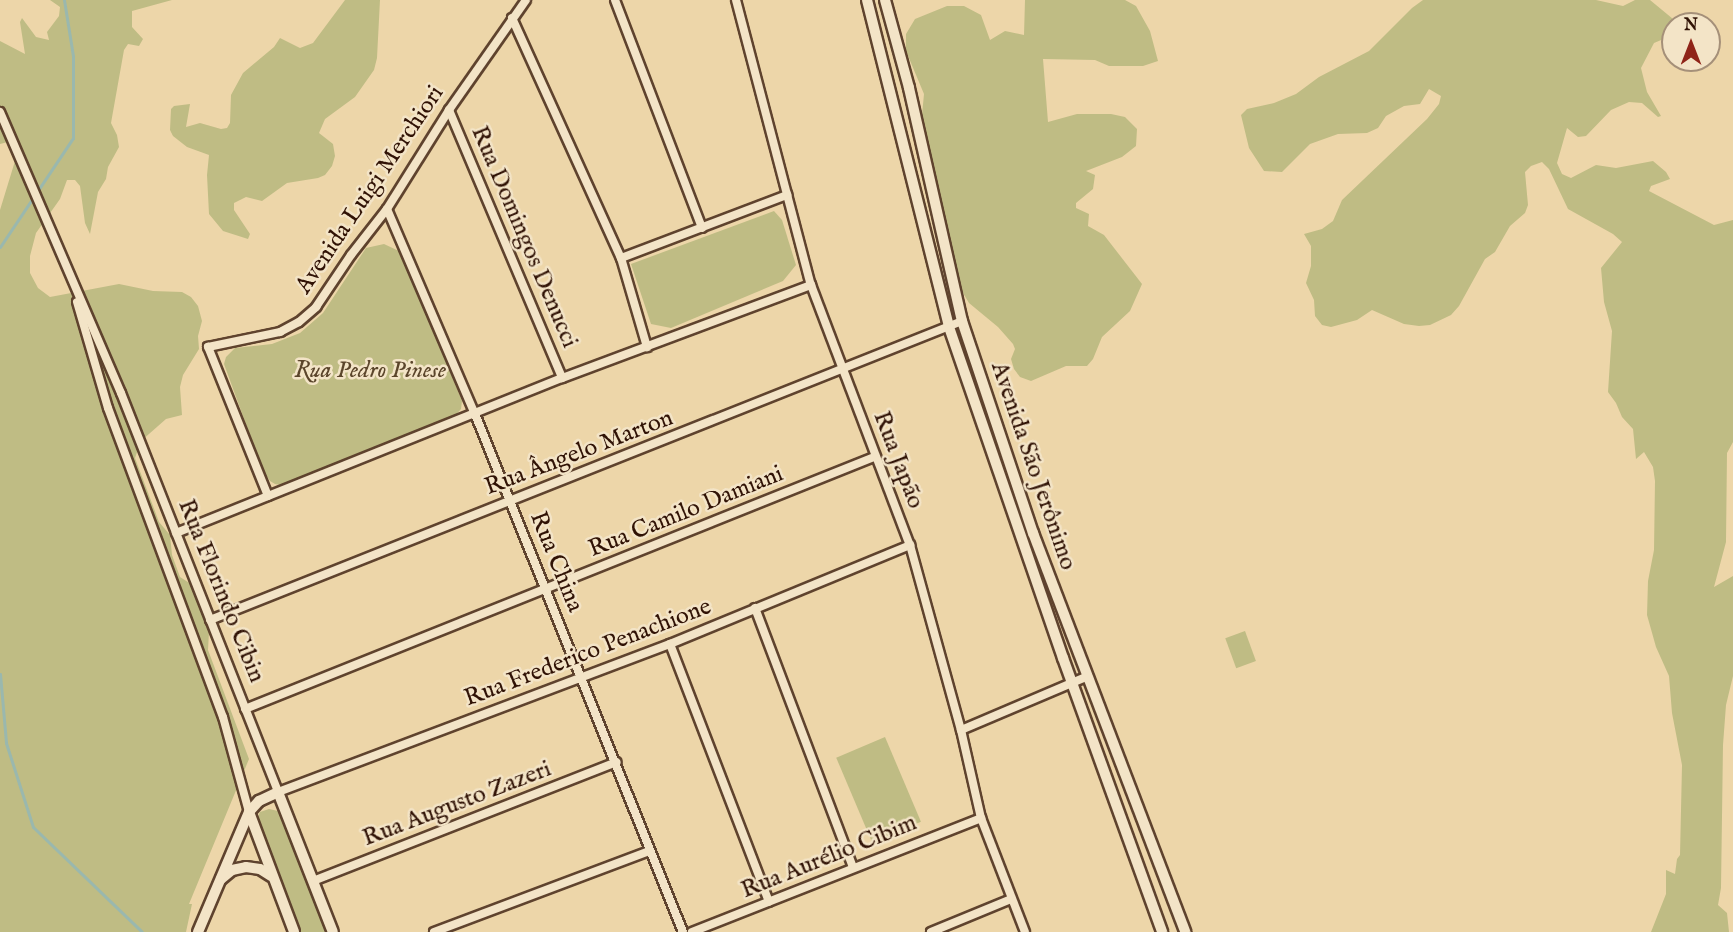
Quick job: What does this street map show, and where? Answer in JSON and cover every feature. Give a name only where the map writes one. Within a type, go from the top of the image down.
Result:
[{"type":"street","name":"Avenida Luigi Merchiori","points":[[268,496],[208,347],[280,332],[299,322],[316,307],[351,255],[387,209],[449,110],[526,0]]},
{"type":"street","points":[[615,0],[702,228]]},
{"type":"street","name":"Avenida São Jerônimo","points":[[867,0],[949,327],[1162,932]]},
{"type":"street","name":"Avenida São Jerônimo","points":[[885,0],[914,112],[962,321],[1032,533],[1185,932]]},
{"type":"street","name":"Rua Japão","points":[[738,1],[811,285],[874,457],[910,545],[961,730],[981,818],[1025,932]]},
{"type":"street","points":[[512,18],[621,258],[647,347]]},
{"type":"street","name":"Rua Domingos Denucci","points":[[449,110],[562,378]]},
{"type":"street","name":"Rua Florindo Cibin","points":[[0,112],[121,393],[333,932]]},
{"type":"street","points":[[898,117],[914,112]]},
{"type":"street","points":[[621,258],[787,195]]},
{"type":"street","name":"Rua China","points":[[387,209],[476,414],[683,932]]},
{"type":"street","name":"Rua Florindo Cibin","points":[[66,267],[104,396],[223,717],[249,812],[294,932]]},
{"type":"street","points":[[176,533],[562,378],[811,285]]},
{"type":"street","name":"Rua Ângelo Marton","points":[[210,620],[844,370],[962,321]]},
{"type":"street","name":"Rua Camilo Damiani","points":[[245,709],[874,457]]},
{"type":"street","name":"Rua Frederico Penachione","points":[[278,792],[670,644],[910,545]]},
{"type":"street","points":[[755,608],[853,867]]},
{"type":"street","points":[[670,644],[768,902]]},
{"type":"street","points":[[961,730],[1088,676]]},
{"type":"street","name":"Rua Augusto Zazeri","points":[[313,881],[616,762]]},
{"type":"street","points":[[198,932],[249,812],[259,801],[278,792]]},
{"type":"street","name":"Rua Aurélio Cibim","points":[[692,932],[981,818]]},
{"type":"street","points":[[434,932],[649,851]]},
{"type":"street","points":[[220,879],[232,870],[246,867],[260,869],[272,877]]},
{"type":"street","points":[[931,932],[1011,899]]},
{"type":"green space","points":[[50,0],[172,0],[132,11],[132,27],[143,39],[139,46],[128,44],[124,50],[111,123],[117,135],[119,147],[98,192],[90,234],[85,223],[80,186],[75,180],[67,180],[60,199],[36,233],[30,256],[30,273],[38,288],[50,297],[119,284],[153,291],[182,292],[191,297],[198,306],[202,321],[198,336],[199,349],[183,375],[180,387],[182,415],[166,419],[141,441],[135,458],[159,522],[170,535],[172,555],[180,577],[191,584],[203,611],[209,632],[208,650],[249,759],[189,904],[192,904],[186,932],[0,932],[0,210],[19,148],[12,141],[0,144],[0,41],[25,54],[20,22],[22,18],[36,37],[49,40],[47,32],[59,16],[60,7]]},
{"type":"green space","points":[[345,0],[380,0],[377,58],[374,70],[355,97],[325,119],[319,133],[333,144],[335,156],[332,166],[325,175],[318,178],[287,183],[262,201],[246,197],[234,203],[234,210],[250,234],[248,239],[223,231],[209,214],[207,175],[209,155],[187,147],[173,136],[170,130],[171,109],[174,106],[190,104],[186,127],[200,123],[221,129],[227,128],[230,123],[231,95],[243,73],[274,47],[280,38],[300,48],[313,43]]},
{"type":"green space","points":[[1025,0],[1125,0],[1136,6],[1150,31],[1158,61],[1143,66],[1109,66],[1095,60],[1043,59],[1048,122],[1077,114],[1111,114],[1125,117],[1137,129],[1136,146],[1122,157],[1086,171],[1095,175],[1093,189],[1076,203],[1076,208],[1089,214],[1088,226],[1104,235],[1142,284],[1130,311],[1102,337],[1093,359],[1087,366],[1066,366],[1031,381],[1020,377],[1014,369],[1011,359],[1015,349],[1013,344],[998,327],[969,303],[954,278],[940,217],[941,200],[929,178],[921,125],[924,94],[906,51],[906,34],[915,19],[947,6],[964,6],[981,15],[990,40],[1005,31],[1024,35]]},
{"type":"green space","points":[[1423,0],[1596,0],[1623,6],[1635,0],[1650,0],[1665,12],[1661,12],[1661,40],[1654,43],[1641,68],[1647,92],[1661,116],[1658,117],[1642,103],[1629,102],[1611,110],[1586,136],[1578,137],[1567,128],[1557,163],[1562,174],[1571,178],[1596,165],[1616,168],[1653,161],[1666,172],[1670,179],[1651,186],[1649,191],[1714,225],[1733,220],[1733,442],[1727,453],[1726,542],[1714,587],[1733,576],[1733,676],[1726,705],[1723,745],[1721,888],[1718,905],[1727,913],[1729,932],[1651,932],[1666,894],[1666,870],[1675,874],[1677,859],[1680,855],[1682,765],[1672,713],[1669,676],[1656,647],[1647,615],[1648,581],[1654,550],[1655,481],[1653,467],[1644,452],[1636,459],[1633,429],[1622,417],[1608,392],[1612,331],[1604,302],[1601,268],[1622,242],[1613,234],[1568,209],[1549,169],[1542,162],[1531,166],[1525,172],[1528,205],[1525,213],[1510,226],[1495,252],[1485,259],[1459,306],[1451,315],[1430,325],[1419,326],[1404,324],[1372,310],[1357,320],[1331,327],[1322,325],[1315,316],[1314,300],[1306,283],[1311,266],[1311,246],[1304,234],[1322,229],[1333,221],[1342,200],[1427,119],[1439,104],[1441,96],[1429,89],[1420,104],[1404,106],[1386,116],[1378,128],[1367,133],[1338,134],[1310,144],[1282,172],[1264,171],[1249,148],[1241,115],[1247,109],[1274,103],[1296,94],[1319,77],[1369,51]]},
{"type":"green space","points":[[774,211],[782,220],[796,265],[783,281],[671,328],[651,324],[631,264]]},
{"type":"green space","name":"Rua Pedro Pinese","points":[[384,244],[401,252],[462,401],[461,409],[453,418],[281,485],[275,484],[263,471],[224,364],[226,357],[235,348],[272,344],[300,333],[323,313],[366,248]]},
{"type":"green space","points":[[1245,631],[1256,661],[1236,668],[1225,638]]},
{"type":"green space","points":[[885,737],[921,822],[872,842],[836,758]]},
{"type":"green space","points":[[269,809],[278,811],[327,932],[299,932],[255,824],[260,812]]},
{"type":"waterway","points":[[0,247],[73,138],[73,56],[64,0]]},
{"type":"waterway","points":[[0,674],[6,743],[33,827],[142,932]]}]
